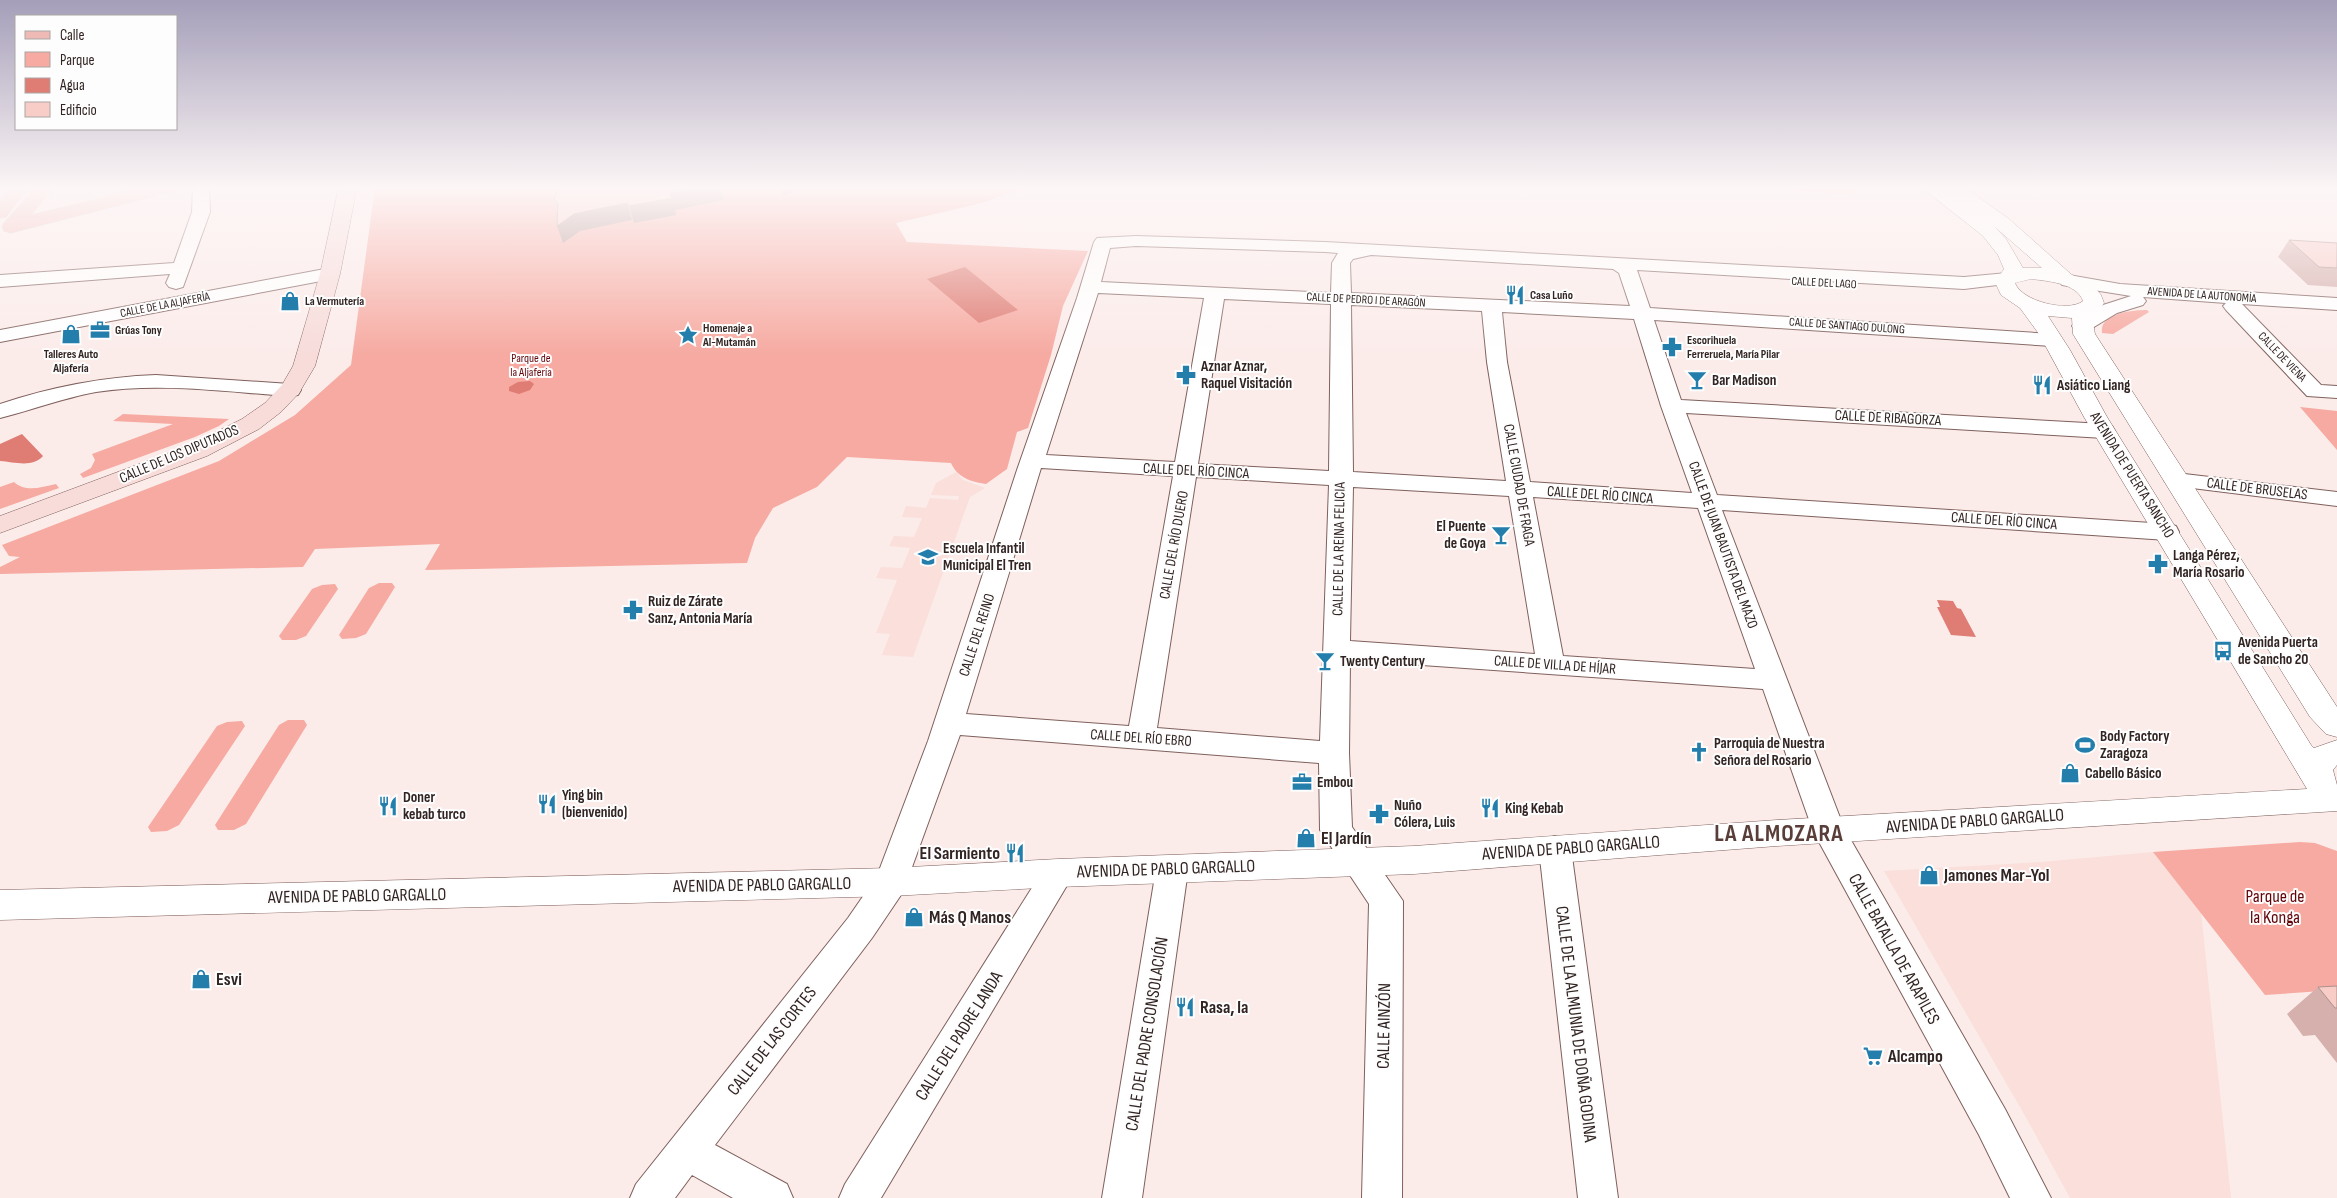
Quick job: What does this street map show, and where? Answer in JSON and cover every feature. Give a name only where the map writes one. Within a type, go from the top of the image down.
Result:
[{"type":"main road","name":"CALLE DE LOS DIPUTADOS","points":[[0,525],[225,438],[255,420],[290,390],[304,366],[330,274],[336,243]]},
{"type":"street","points":[[168,305],[190,243]]},
{"type":"street","points":[[1113,243],[1136,247],[1344,257],[1622,267]]},
{"type":"street","name":"CALLE DEL REINO","points":[[891,882],[948,723],[1090,287],[1113,243]]},
{"type":"street","points":[[1196,243],[1325,247],[1622,267]]},
{"type":"street","points":[[2000,243],[2014,269],[2009,277]]},
{"type":"street","points":[[2024,243],[2068,280],[2090,293],[2094,300],[2086,314],[2084,334],[2321,709],[2337,726]]},
{"type":"street","points":[[1344,257],[1350,253],[1370,250]]},
{"type":"street","name":"CALLE DE LA REINA FELICIA","points":[[1344,257],[1340,271],[1342,298],[1341,480],[1334,753],[1336,830],[1359,862]]},
{"type":"street","points":[[2047,264],[2108,288]]},
{"type":"street","name":"CALLE DEL LAGO","points":[[1622,267],[1964,283],[2009,277]]},
{"type":"street","name":"CALLE DEL LAGO","points":[[1622,267],[1966,291],[1986,294],[2035,316]]},
{"type":"street","name":"CALLE DE JUAN BAUTISTA DEL MAZO","points":[[1622,267],[1642,312],[1672,406],[1829,831]]},
{"type":"street","points":[[0,281],[181,268]]},
{"type":"street","points":[[2009,277],[2023,273],[2040,274],[2068,280]]},
{"type":"street","name":"CALLE DE LA ALJAFERÍA","points":[[0,336],[330,274]]},
{"type":"street","name":"AVENIDA DE PUERTA SANCHO","points":[[2009,277],[2004,285],[2006,289],[2035,316],[2290,737],[2330,783]]},
{"type":"street","name":"AVENIDA DE LA AUTONOMÍA","points":[[2068,280],[2108,288],[2337,304]]},
{"type":"street","name":"CALLE DE PEDRO I DE ARAGÓN","points":[[1090,287],[1642,312]]},
{"type":"street","name":"CALLE DEL RÍO DUERO","points":[[1141,738],[1215,292]]},
{"type":"street","points":[[1986,294],[2035,316],[2053,311],[2086,314]]},
{"type":"street","name":"AVENIDA DE LA AUTONOMÍA","points":[[2086,314],[2136,301],[2337,313]]},
{"type":"street","name":"CALLE CIUDAD DE FRAGA","points":[[1491,305],[1497,362],[1551,665]]},
{"type":"street","name":"CALLE DE VIENA","points":[[2233,306],[2315,391],[2337,392]]},
{"type":"street","name":"CALLE DE SANTIAGO DULONG","points":[[1642,312],[2035,316]]},
{"type":"street","points":[[0,411],[64,392],[111,384],[173,382],[290,390]]},
{"type":"street","name":"CALLE DE RIBAGORZA","points":[[1672,406],[2104,431]]},
{"type":"street","name":"CALLE DEL RÍO CINCA","points":[[1032,461],[1520,489],[2167,532]]},
{"type":"street","name":"CALLE DE BRUSELAS","points":[[2176,480],[2337,499]]},
{"type":"street","name":"CALLE DE VILLA DE HÍJAR","points":[[1337,650],[1773,680]]},
{"type":"street","name":"CALLE DEL RÍO EBRO","points":[[948,723],[1334,753]]},
{"type":"street","name":"AVENIDA DE PABLO GARGALLO","points":[[0,905],[891,882],[1058,873],[1359,862],[1829,831],[2330,783]]},
{"type":"street","name":"CALLE BATALLA DE ARAPILES","points":[[1829,831],[1992,1122],[2032,1198]]},
{"type":"street","name":"CALLE DE LA ALMUNIA DE DOÑA GODINA","points":[[1555,849],[1598,1198]]},
{"type":"street","name":"CALLE AINZÓN","points":[[1359,862],[1386,900],[1382,1198]]},
{"type":"street","name":"CALLE DEL PADRE CONSOLACIÓN","points":[[1122,1198],[1172,870]]},
{"type":"street","name":"CALLE DEL PADRE LANDA","points":[[859,1198],[1058,873]]},
{"type":"street","name":"CALLE DE LAS CORTES","points":[[650,1198],[854,936],[891,882]]},
{"type":"street","points":[[686,1151],[773,1198]]},
{"type":"shaded area","name":"Escuela Infantil Municipal El Tren","points":[[956,472],[963,480],[985,488],[970,497],[913,657],[882,655],[890,634],[876,633],[897,580],[876,578],[881,567],[902,568],[910,548],[889,546],[894,536],[914,537],[922,518],[902,517],[906,506],[926,508],[930,498],[958,500],[959,496],[931,495],[936,483]]},
{"type":"shaded area","points":[[2153,852],[2201,912],[2231,1198],[2070,1198],[2028,1121],[1884,871],[2041,862]]},
{"type":"green space","name":"Parque de la Aljafería","points":[[367,243],[925,243],[1088,251],[1063,306],[1051,355],[1028,428],[1017,432],[1007,469],[986,484],[965,478],[957,472],[951,463],[847,457],[817,487],[773,508],[755,538],[747,563],[425,570],[440,544],[315,549],[303,567],[0,574],[0,567],[20,557],[9,556],[2,545],[219,461],[295,415],[351,365]]},
{"type":"green space","points":[[2147,310],[2149,312],[2113,334],[2102,333],[2102,326],[2111,317],[2126,312]]},
{"type":"green space","points":[[2300,407],[2337,411],[2337,450]]},
{"type":"green space","points":[[123,414],[229,419],[219,426],[195,437],[83,478],[80,474],[91,468],[95,460],[92,454],[173,424],[113,421]]},
{"type":"green space","points":[[14,482],[29,488],[56,484],[59,488],[0,509],[0,487]]},
{"type":"green space","points":[[379,583],[392,583],[395,587],[366,634],[356,638],[342,639],[339,635],[369,588]]},
{"type":"green space","points":[[335,584],[338,589],[306,636],[296,640],[282,640],[279,636],[312,589],[322,585]]},
{"type":"green space","points":[[288,720],[304,720],[307,725],[246,824],[234,830],[218,830],[215,825],[279,725]]},
{"type":"green space","points":[[242,721],[245,726],[179,825],[167,831],[151,832],[148,827],[217,726],[227,722]]},
{"type":"green space","name":"Parque de la Konga","points":[[2300,842],[2315,843],[2337,851],[2337,990],[2265,995],[2153,852]]},
{"type":"water","points":[[965,267],[1018,310],[979,323],[927,279]]},
{"type":"water","points":[[530,381],[534,384],[530,390],[519,394],[509,391],[509,387],[518,382]]},
{"type":"water","points":[[22,434],[43,456],[39,460],[29,463],[0,461],[0,444]]},
{"type":"water","points":[[1937,600],[1953,601],[1957,608],[1961,609],[1976,637],[1951,635],[1937,607],[1940,607]]},
{"type":"building","points":[[2292,243],[2337,243],[2337,268],[2319,267]]},
{"type":"building","points":[[2337,986],[2337,1008],[2335,1008],[2318,987]]},
{"type":"place","name":"Casa Luño","points":[[1515,295]]},
{"type":"place","name":"La Vermutería","points":[[290,301]]},
{"type":"place","name":"Grúas Tony","points":[[100,330]]},
{"type":"place","name":"Talleres Auto Aljafería","points":[[71,334]]},
{"type":"place","name":"Homenaje a Al-Mutamán","points":[[688,335]]},
{"type":"place","name":"Escorihuela Ferreruela, María Pilar","points":[[1672,347]]},
{"type":"place","name":"Aznar Aznar, Raquel Visitación","points":[[1186,375]]},
{"type":"place","name":"Bar Madison","points":[[1697,380]]},
{"type":"place","name":"Asiático Liang","points":[[2042,385]]},
{"type":"place","name":"El Puente de Goya","points":[[1501,535]]},
{"type":"place","name":"Escuela Infantil Municipal El Tren","points":[[928,557]]},
{"type":"place","name":"Langa Pérez, María Rosario","points":[[2158,564]]},
{"type":"place","name":"Ruiz de Zárate Sanz, Antonia María","points":[[633,610]]},
{"type":"place","name":"Avenida Puerta de Sancho 20","points":[[2223,651]]},
{"type":"place","name":"Twenty Century","points":[[1325,661]]},
{"type":"place","name":"Body Factory Zaragoza","points":[[2085,745]]},
{"type":"place","name":"Parroquia de Nuestra Señora del Rosario","points":[[1699,752]]},
{"type":"place","name":"Cabello Básico","points":[[2070,773]]},
{"type":"place","name":"Embou","points":[[1302,782]]},
{"type":"place","name":"Ying bin (bienvenido)","points":[[547,804]]},
{"type":"place","name":"Doner kebab turco","points":[[388,806]]},
{"type":"place","name":"King Kebab","points":[[1490,808]]},
{"type":"place","name":"Nuño Cólera, Luis","points":[[1379,814]]},
{"type":"place","name":"El Jardín","points":[[1306,838]]},
{"type":"place","name":"El Sarmiento","points":[[1015,853]]},
{"type":"place","name":"Jamones Mar-Yol","points":[[1929,875]]},
{"type":"place","name":"Más Q Manos","points":[[914,917]]},
{"type":"place","name":"Esvi","points":[[201,979]]},
{"type":"place","name":"Rasa, la","points":[[1185,1007]]},
{"type":"place","name":"Alcampo","points":[[1873,1056]]},
{"type":"district","name":"LA ALMOZARA","points":[[1779,833]]}]
